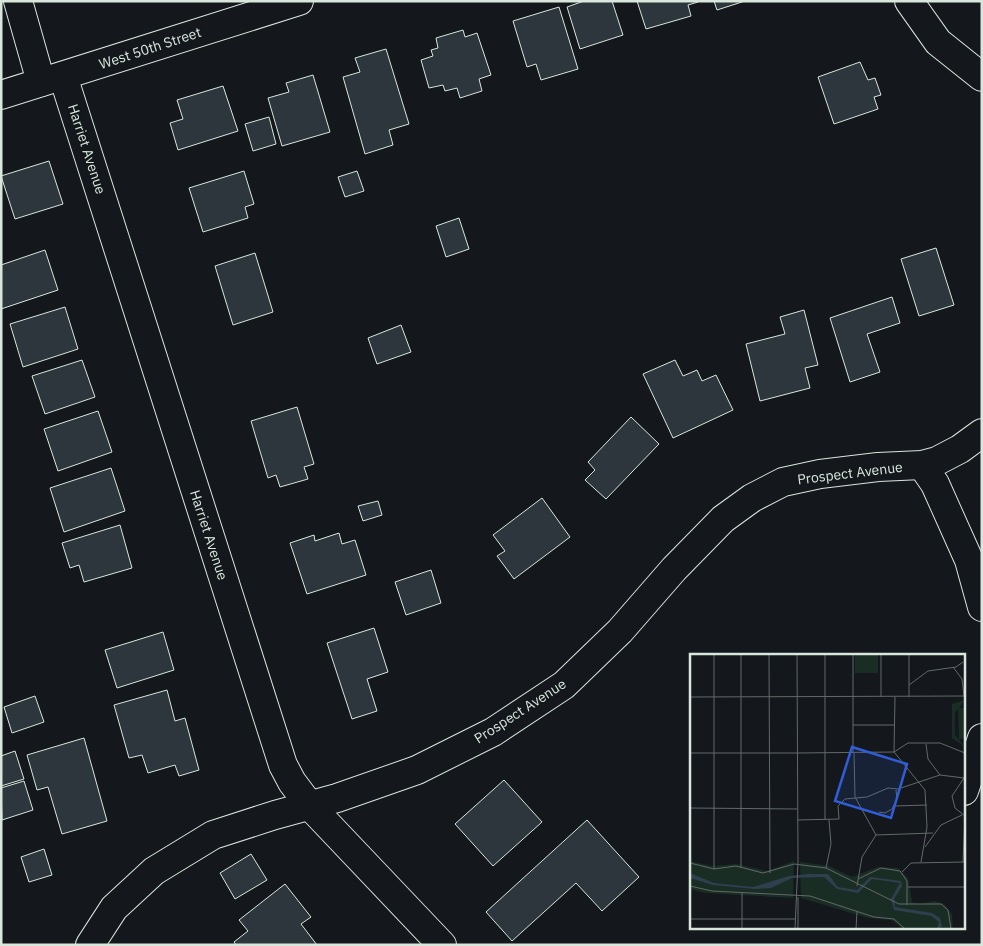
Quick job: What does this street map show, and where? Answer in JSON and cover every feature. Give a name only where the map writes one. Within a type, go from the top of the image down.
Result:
[{"type":"street","name":"Harriet Avenue","points":[[18,1],[52,79],[283,765],[292,782],[310,806],[442,945]]},
{"type":"street","name":"West 50th Street","points":[[1,95],[299,1]]},
{"type":"street","points":[[909,1],[938,42],[982,77]]},
{"type":"street","name":"Prospect Avenue","points":[[90,945],[114,908],[154,871],[213,835],[337,798],[417,770],[493,732],[564,685],[620,631],[674,569],[723,519],[752,498],[782,482],[820,474],[878,467],[922,465],[937,461],[960,449],[982,432]]},
{"type":"street","points":[[922,465],[935,484],[969,560],[982,607]]},
{"type":"street","points":[[966,785],[982,738]]},
{"type":"building","points":[[584,1],[612,1],[623,35],[580,49],[567,7]]},
{"type":"building","points":[[637,1],[698,2],[688,5],[691,16],[646,29]]},
{"type":"building","points":[[714,1],[745,1],[717,10]]},
{"type":"building","points":[[559,7],[578,69],[541,80],[536,64],[527,67],[513,21]]},
{"type":"building","points":[[463,30],[465,37],[477,33],[491,75],[479,79],[482,91],[460,98],[457,88],[445,91],[443,85],[429,88],[421,60],[433,56],[431,50],[438,48],[436,38]]},
{"type":"building","points":[[386,49],[409,124],[389,130],[393,145],[365,154],[343,77],[360,72],[355,58]]},
{"type":"building","points":[[860,62],[868,80],[875,78],[881,95],[874,97],[878,109],[834,124],[818,77]]},
{"type":"building","points":[[313,75],[330,132],[282,146],[268,98],[289,92],[286,83]]},
{"type":"building","points":[[223,86],[238,131],[178,150],[170,123],[183,119],[177,100]]},
{"type":"building","points":[[269,117],[276,144],[253,151],[245,124]]},
{"type":"building","points":[[49,161],[63,204],[15,219],[1,176]]},
{"type":"building","points":[[244,171],[254,204],[245,207],[248,218],[203,232],[189,188]]},
{"type":"building","points":[[357,171],[364,191],[345,197],[338,177]]},
{"type":"building","points":[[459,218],[469,249],[446,257],[436,226]]},
{"type":"building","points":[[936,248],[954,305],[919,316],[901,259]]},
{"type":"building","points":[[45,250],[58,290],[1,309],[1,265]]},
{"type":"building","points":[[255,253],[273,312],[233,325],[215,266]]},
{"type":"building","points":[[892,297],[900,323],[867,334],[880,372],[850,382],[830,318]]},
{"type":"building","points":[[65,307],[78,349],[23,367],[10,324]]},
{"type":"building","points":[[804,310],[818,365],[805,368],[810,388],[760,401],[746,344],[785,334],[780,317]]},
{"type":"building","points":[[401,325],[411,352],[377,364],[368,338]]},
{"type":"building","points":[[82,360],[95,397],[45,414],[32,376]]},
{"type":"building","points":[[675,360],[683,376],[697,370],[702,381],[716,375],[733,410],[673,438],[643,374]]},
{"type":"building","points":[[297,407],[314,464],[304,467],[308,479],[280,487],[276,475],[268,478],[251,421]]},
{"type":"building","points":[[98,411],[112,452],[58,471],[44,429]]},
{"type":"building","points":[[631,417],[659,444],[606,499],[585,480],[595,470],[588,462]]},
{"type":"building","points":[[111,468],[125,511],[64,532],[50,488]]},
{"type":"building","points":[[542,498],[570,537],[514,579],[497,556],[505,551],[493,535]]},
{"type":"building","points":[[378,501],[382,515],[363,521],[358,506]]},
{"type":"building","points":[[120,525],[132,568],[84,582],[79,565],[70,568],[62,543]]},
{"type":"building","points":[[339,533],[342,544],[355,540],[366,575],[307,594],[290,543],[314,535],[315,541]]},
{"type":"building","points":[[431,570],[441,603],[406,615],[395,582]]},
{"type":"building","points":[[374,628],[388,672],[367,679],[377,711],[352,719],[327,643]]},
{"type":"building","points":[[163,632],[174,670],[117,688],[105,650]]},
{"type":"building","points":[[167,690],[175,721],[185,718],[199,770],[179,776],[175,765],[148,773],[142,755],[129,758],[114,705]]},
{"type":"building","points":[[35,696],[44,722],[12,733],[4,707]]},
{"type":"building","points":[[84,738],[107,821],[62,834],[48,787],[37,790],[27,755]]},
{"type":"building","points":[[15,751],[24,779],[1,786],[1,756]]},
{"type":"building","points":[[504,780],[542,822],[493,866],[455,824]]},
{"type":"building","points":[[24,781],[33,810],[2,820],[1,788]]},
{"type":"building","points":[[587,820],[639,877],[602,911],[576,883],[512,941],[486,912]]},
{"type":"building","points":[[44,849],[52,875],[29,882],[21,857]]},
{"type":"building","points":[[251,854],[267,880],[235,899],[220,873]]},
{"type":"building","points":[[285,884],[311,917],[301,924],[317,945],[236,945],[234,942],[248,931],[239,920]]}]
